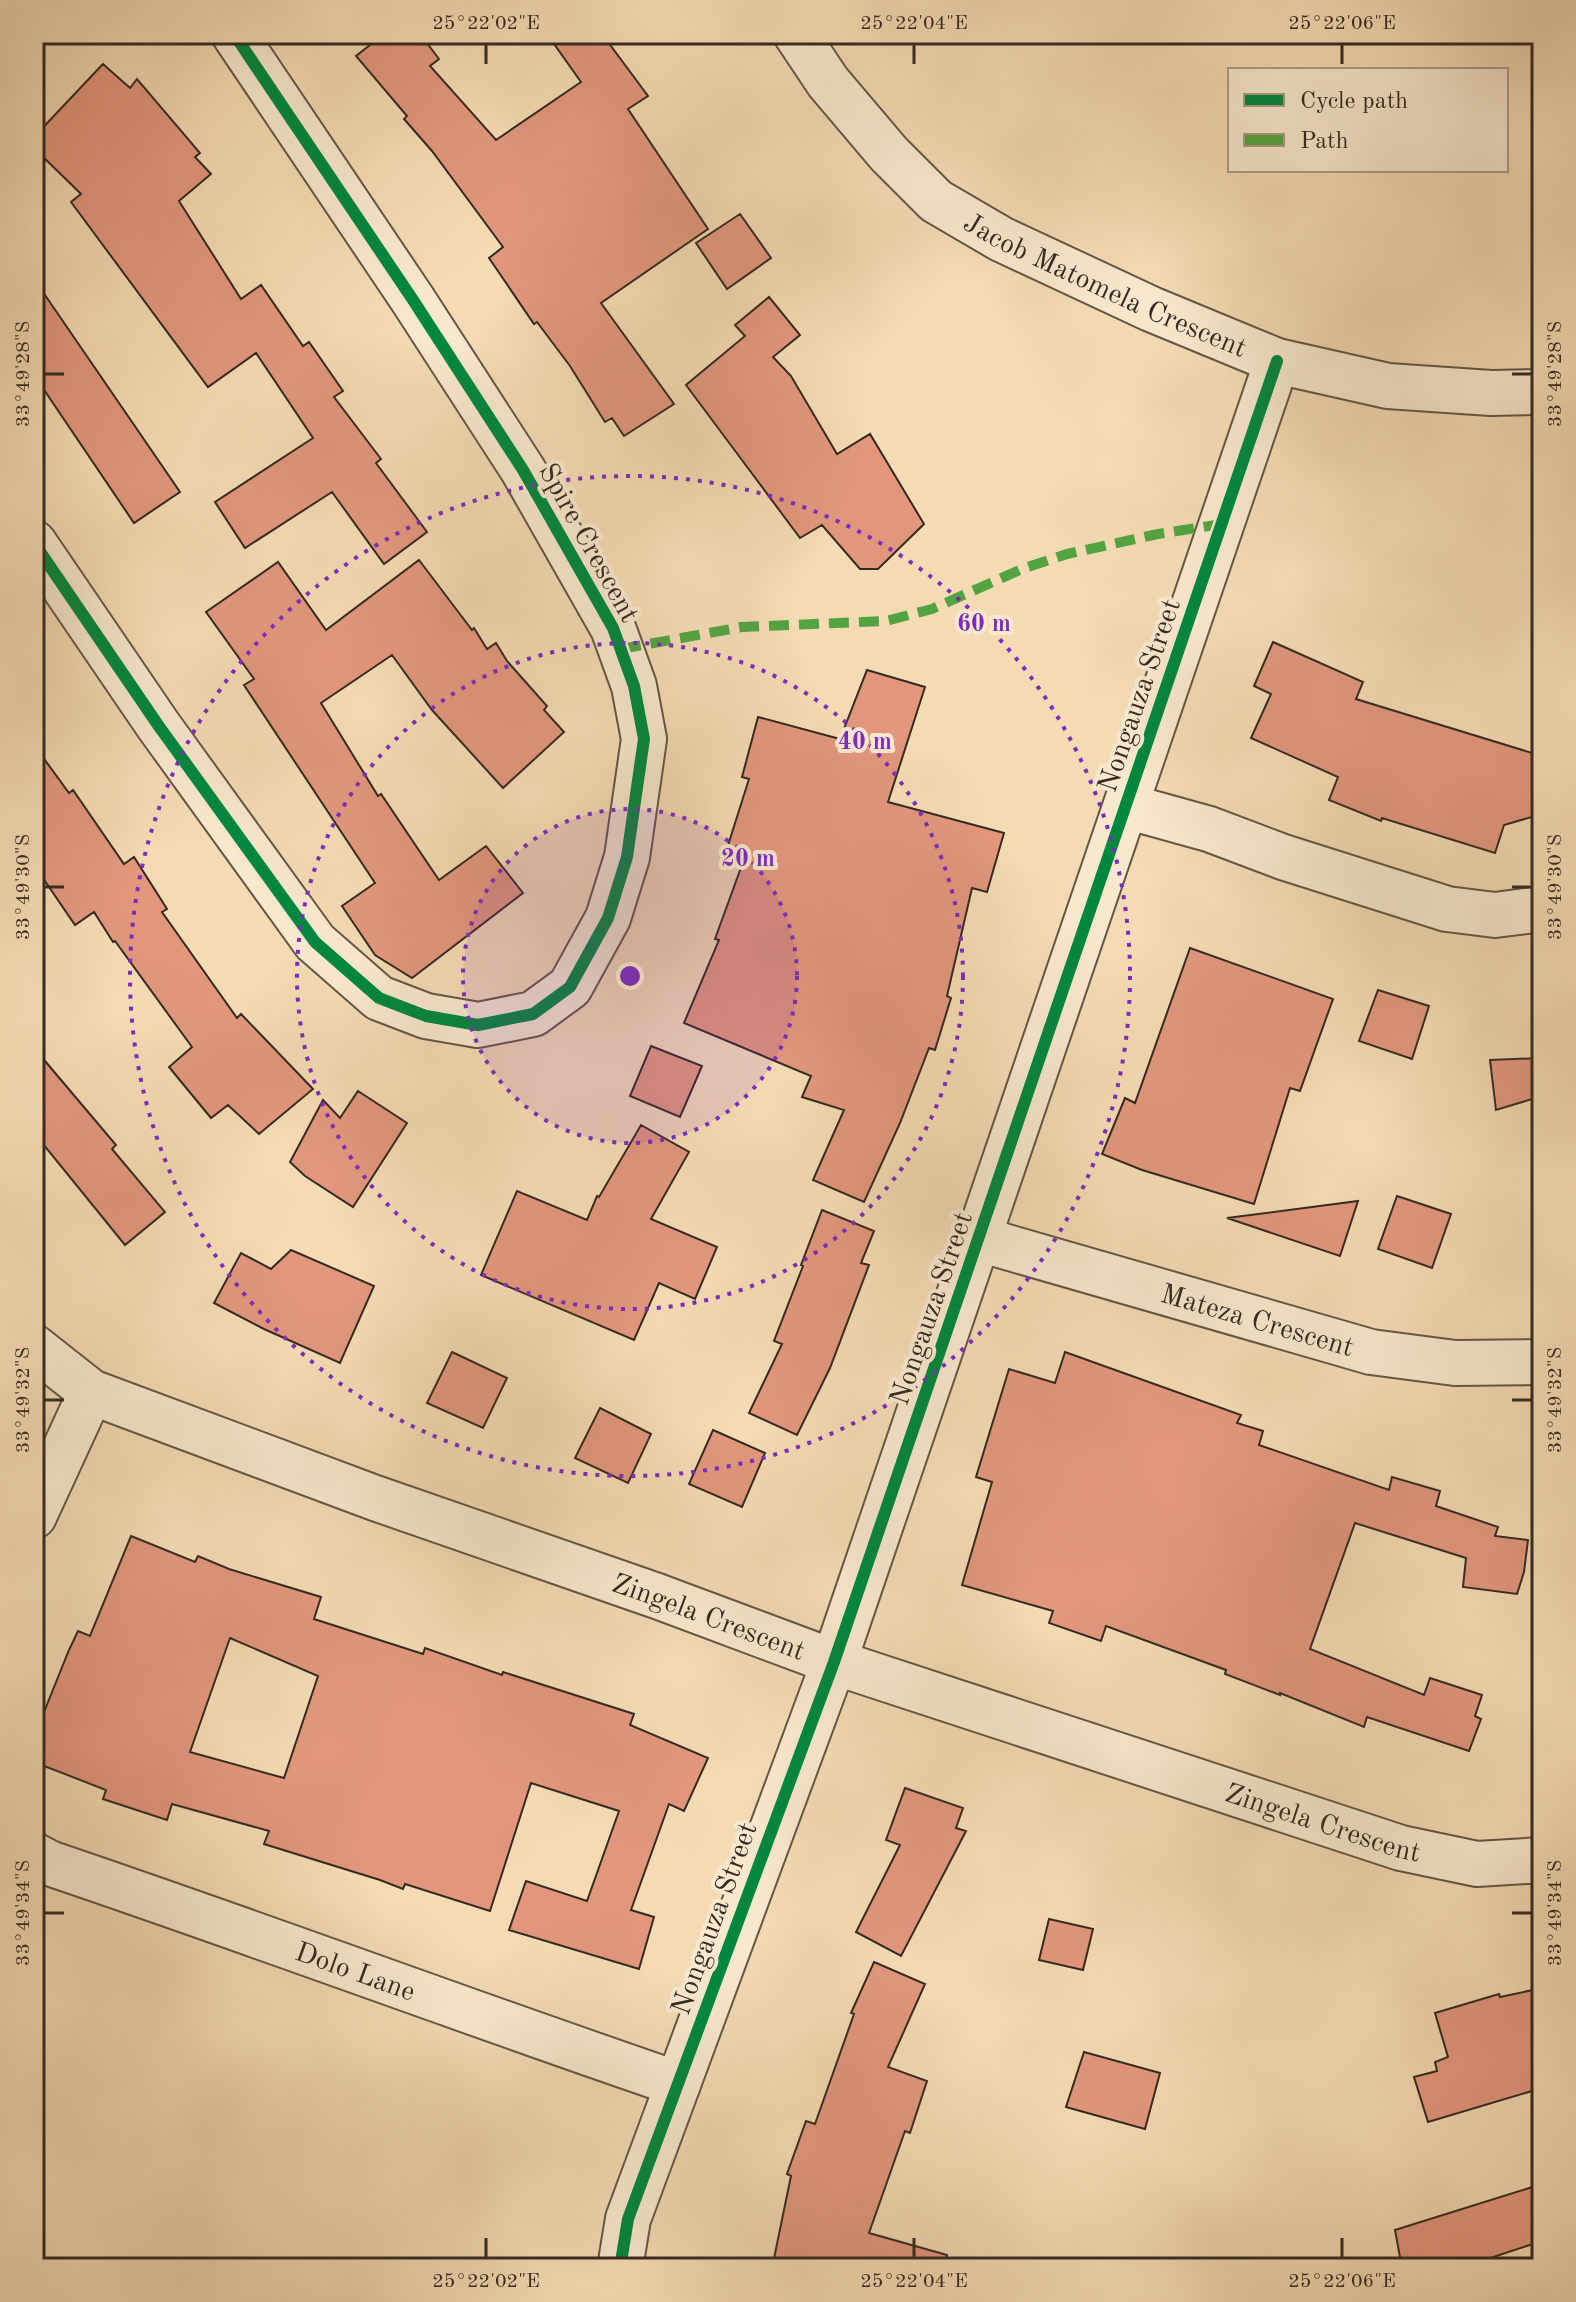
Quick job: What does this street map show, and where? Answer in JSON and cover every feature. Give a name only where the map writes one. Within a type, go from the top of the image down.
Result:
[{"type":"street","name":"Spire Crescent","points":[[34,543],[158,725],[315,942],[379,998],[426,1016],[478,1025],[533,1014],[570,987],[608,918],[627,857],[644,739],[629,673],[613,628],[523,470],[234,34]]},
{"type":"street","name":"Jacob Matomela Crescent","points":[[796,34],[828,82],[889,154],[936,201],[1001,239],[1110,290],[1277,361],[1388,386],[1491,393],[1542,392]]},
{"type":"street","name":"Nongauza Street","points":[[620,2268],[628,2219],[834,1662],[1277,361]]},
{"type":"street","points":[[1126,806],[1209,829],[1283,857],[1447,909],[1495,915],[1542,909]]},
{"type":"street","name":"Mateza Crescent","points":[[979,1239],[1371,1352],[1455,1363],[1542,1362]]},
{"type":"street","name":"Zingela Crescent","points":[[34,1347],[91,1392],[375,1498],[657,1596],[834,1662],[1401,1848],[1477,1864],[1542,1860]]},
{"type":"street","points":[[34,1516],[91,1392]]},
{"type":"street","name":"Dolo Lane","points":[[34,1855],[49,1863],[678,2084]]},
{"type":"building","points":[[384,34],[420,34],[439,59],[430,66],[496,140],[581,82],[547,34],[602,34],[648,96],[628,109],[708,229],[601,303],[674,404],[624,436],[612,418],[605,422],[570,366],[537,322],[534,324],[489,258],[503,247],[432,151],[404,119],[407,116],[356,56]]},
{"type":"building","points":[[103,64],[130,88],[137,79],[200,153],[195,157],[211,174],[179,201],[241,299],[261,285],[303,346],[309,342],[343,391],[334,397],[381,459],[376,463],[427,532],[384,564],[332,492],[245,548],[215,502],[313,438],[256,353],[208,387],[71,202],[81,194],[34,148],[34,137]]},
{"type":"building","points":[[740,214],[771,258],[727,289],[696,243]]},
{"type":"building","points":[[34,279],[180,492],[134,523],[34,375]]},
{"type":"building","points":[[769,297],[800,335],[773,357],[791,376],[837,454],[870,434],[924,524],[878,569],[860,569],[822,525],[800,538],[686,385],[745,336],[735,325]]},
{"type":"building","points":[[419,560],[472,630],[474,628],[487,649],[496,643],[507,661],[547,706],[544,710],[564,732],[503,788],[432,710],[392,655],[321,703],[378,796],[381,794],[439,880],[486,846],[523,893],[412,978],[375,955],[342,906],[375,883],[244,685],[254,679],[206,612],[278,562],[326,630]]},
{"type":"building","points":[[1273,642],[1363,682],[1356,699],[1542,756],[1542,814],[1504,825],[1495,853],[1382,818],[1381,821],[1329,800],[1338,777],[1251,738],[1271,694],[1254,686]]},
{"type":"building","points":[[867,670],[925,687],[888,802],[1004,833],[987,892],[972,888],[947,996],[951,998],[935,1050],[929,1048],[900,1123],[864,1202],[813,1180],[844,1110],[802,1097],[811,1076],[684,1023],[719,940],[715,939],[743,862],[725,855],[749,779],[742,777],[758,717],[840,739]]},
{"type":"building","points":[[34,745],[69,793],[73,790],[124,864],[134,857],[167,909],[162,912],[237,1018],[241,1014],[313,1089],[259,1134],[228,1105],[211,1118],[169,1067],[192,1047],[94,912],[75,925],[34,865]]},
{"type":"building","points":[[1190,948],[1333,999],[1300,1091],[1290,1088],[1254,1204],[1142,1170],[1102,1154],[1125,1098],[1135,1103]]},
{"type":"building","points":[[1378,990],[1429,1006],[1412,1059],[1359,1041]]},
{"type":"building","points":[[651,1046],[702,1066],[680,1117],[630,1096]]},
{"type":"building","points":[[34,1048],[116,1145],[112,1149],[165,1212],[125,1245],[34,1133]]},
{"type":"building","points":[[1542,1058],[1542,1096],[1496,1110],[1490,1060]]},
{"type":"building","points":[[358,1091],[407,1123],[353,1207],[305,1176],[290,1162],[323,1100],[340,1118]]},
{"type":"building","points":[[641,1125],[689,1152],[651,1219],[717,1247],[695,1299],[659,1283],[634,1340],[481,1275],[517,1191],[587,1220],[597,1196]]},
{"type":"building","points":[[1397,1196],[1451,1214],[1432,1268],[1378,1249]]},
{"type":"building","points":[[1358,1201],[1340,1256],[1227,1218]]},
{"type":"building","points":[[822,1210],[874,1231],[861,1263],[869,1265],[830,1368],[797,1435],[749,1413],[782,1344],[774,1341]]},
{"type":"building","points":[[291,1250],[374,1286],[340,1363],[214,1303],[241,1253],[271,1269]]},
{"type":"building","points":[[452,1352],[507,1378],[483,1428],[427,1403]]},
{"type":"building","points":[[1065,1352],[1241,1415],[1237,1423],[1263,1431],[1259,1445],[1389,1490],[1392,1477],[1440,1491],[1436,1506],[1498,1527],[1495,1536],[1528,1540],[1524,1572],[1517,1594],[1463,1587],[1466,1558],[1355,1523],[1310,1649],[1424,1695],[1430,1678],[1482,1695],[1475,1716],[1481,1719],[1469,1751],[1367,1717],[1364,1727],[1225,1674],[1226,1670],[1106,1626],[1101,1641],[1049,1623],[1053,1611],[962,1585],[992,1482],[976,1477],[1009,1369],[1055,1383]]},
{"type":"building","points":[[600,1408],[651,1434],[628,1483],[575,1458]]},
{"type":"building","points":[[713,1430],[765,1453],[742,1507],[689,1484]]},
{"type":"building","points":[[131,1536],[195,1562],[198,1556],[229,1569],[321,1597],[314,1619],[423,1654],[425,1648],[502,1675],[503,1672],[634,1714],[630,1725],[708,1758],[684,1811],[669,1804],[631,1910],[654,1917],[639,1969],[509,1930],[526,1881],[587,1901],[619,1811],[531,1783],[490,1911],[405,1884],[403,1889],[264,1844],[269,1831],[172,1804],[167,1820],[103,1799],[106,1790],[34,1762],[34,1737],[69,1650],[78,1631],[90,1636]],"holes":[[[230,1638],[318,1676],[284,1778],[190,1752]]]},
{"type":"building","points":[[905,1788],[963,1808],[956,1828],[966,1831],[901,1956],[856,1932],[900,1845],[886,1840]]},
{"type":"building","points":[[1049,1919],[1093,1929],[1083,1970],[1039,1960]]},
{"type":"building","points":[[874,1962],[925,1984],[888,2067],[927,2081],[910,2133],[905,2131],[869,2233],[947,2255],[945,2268],[772,2268],[791,2176],[787,2174],[806,2121],[815,2124],[854,2014],[851,2013]]},
{"type":"building","points":[[1542,1988],[1542,2088],[1428,2122],[1414,2077],[1437,2071],[1435,2062],[1448,2057],[1435,2013],[1499,1994],[1500,1997]]},
{"type":"building","points":[[1084,2052],[1160,2073],[1145,2129],[1066,2107]]},
{"type":"building","points":[[1542,2184],[1542,2241],[1460,2268],[1402,2268],[1395,2230]]},
{"type":"marked path","points":[[621,649],[742,627],[886,621],[932,609],[1022,569],[1067,554],[1222,524]]},
{"type":"cycle path","points":[[34,543],[158,725],[315,942],[379,998],[426,1016],[478,1025],[533,1014],[570,987],[608,918],[627,857],[644,739],[634,686],[613,628],[523,470],[234,34]]},
{"type":"cycle path","points":[[620,2268],[628,2219],[834,1662],[1277,361]]}]
